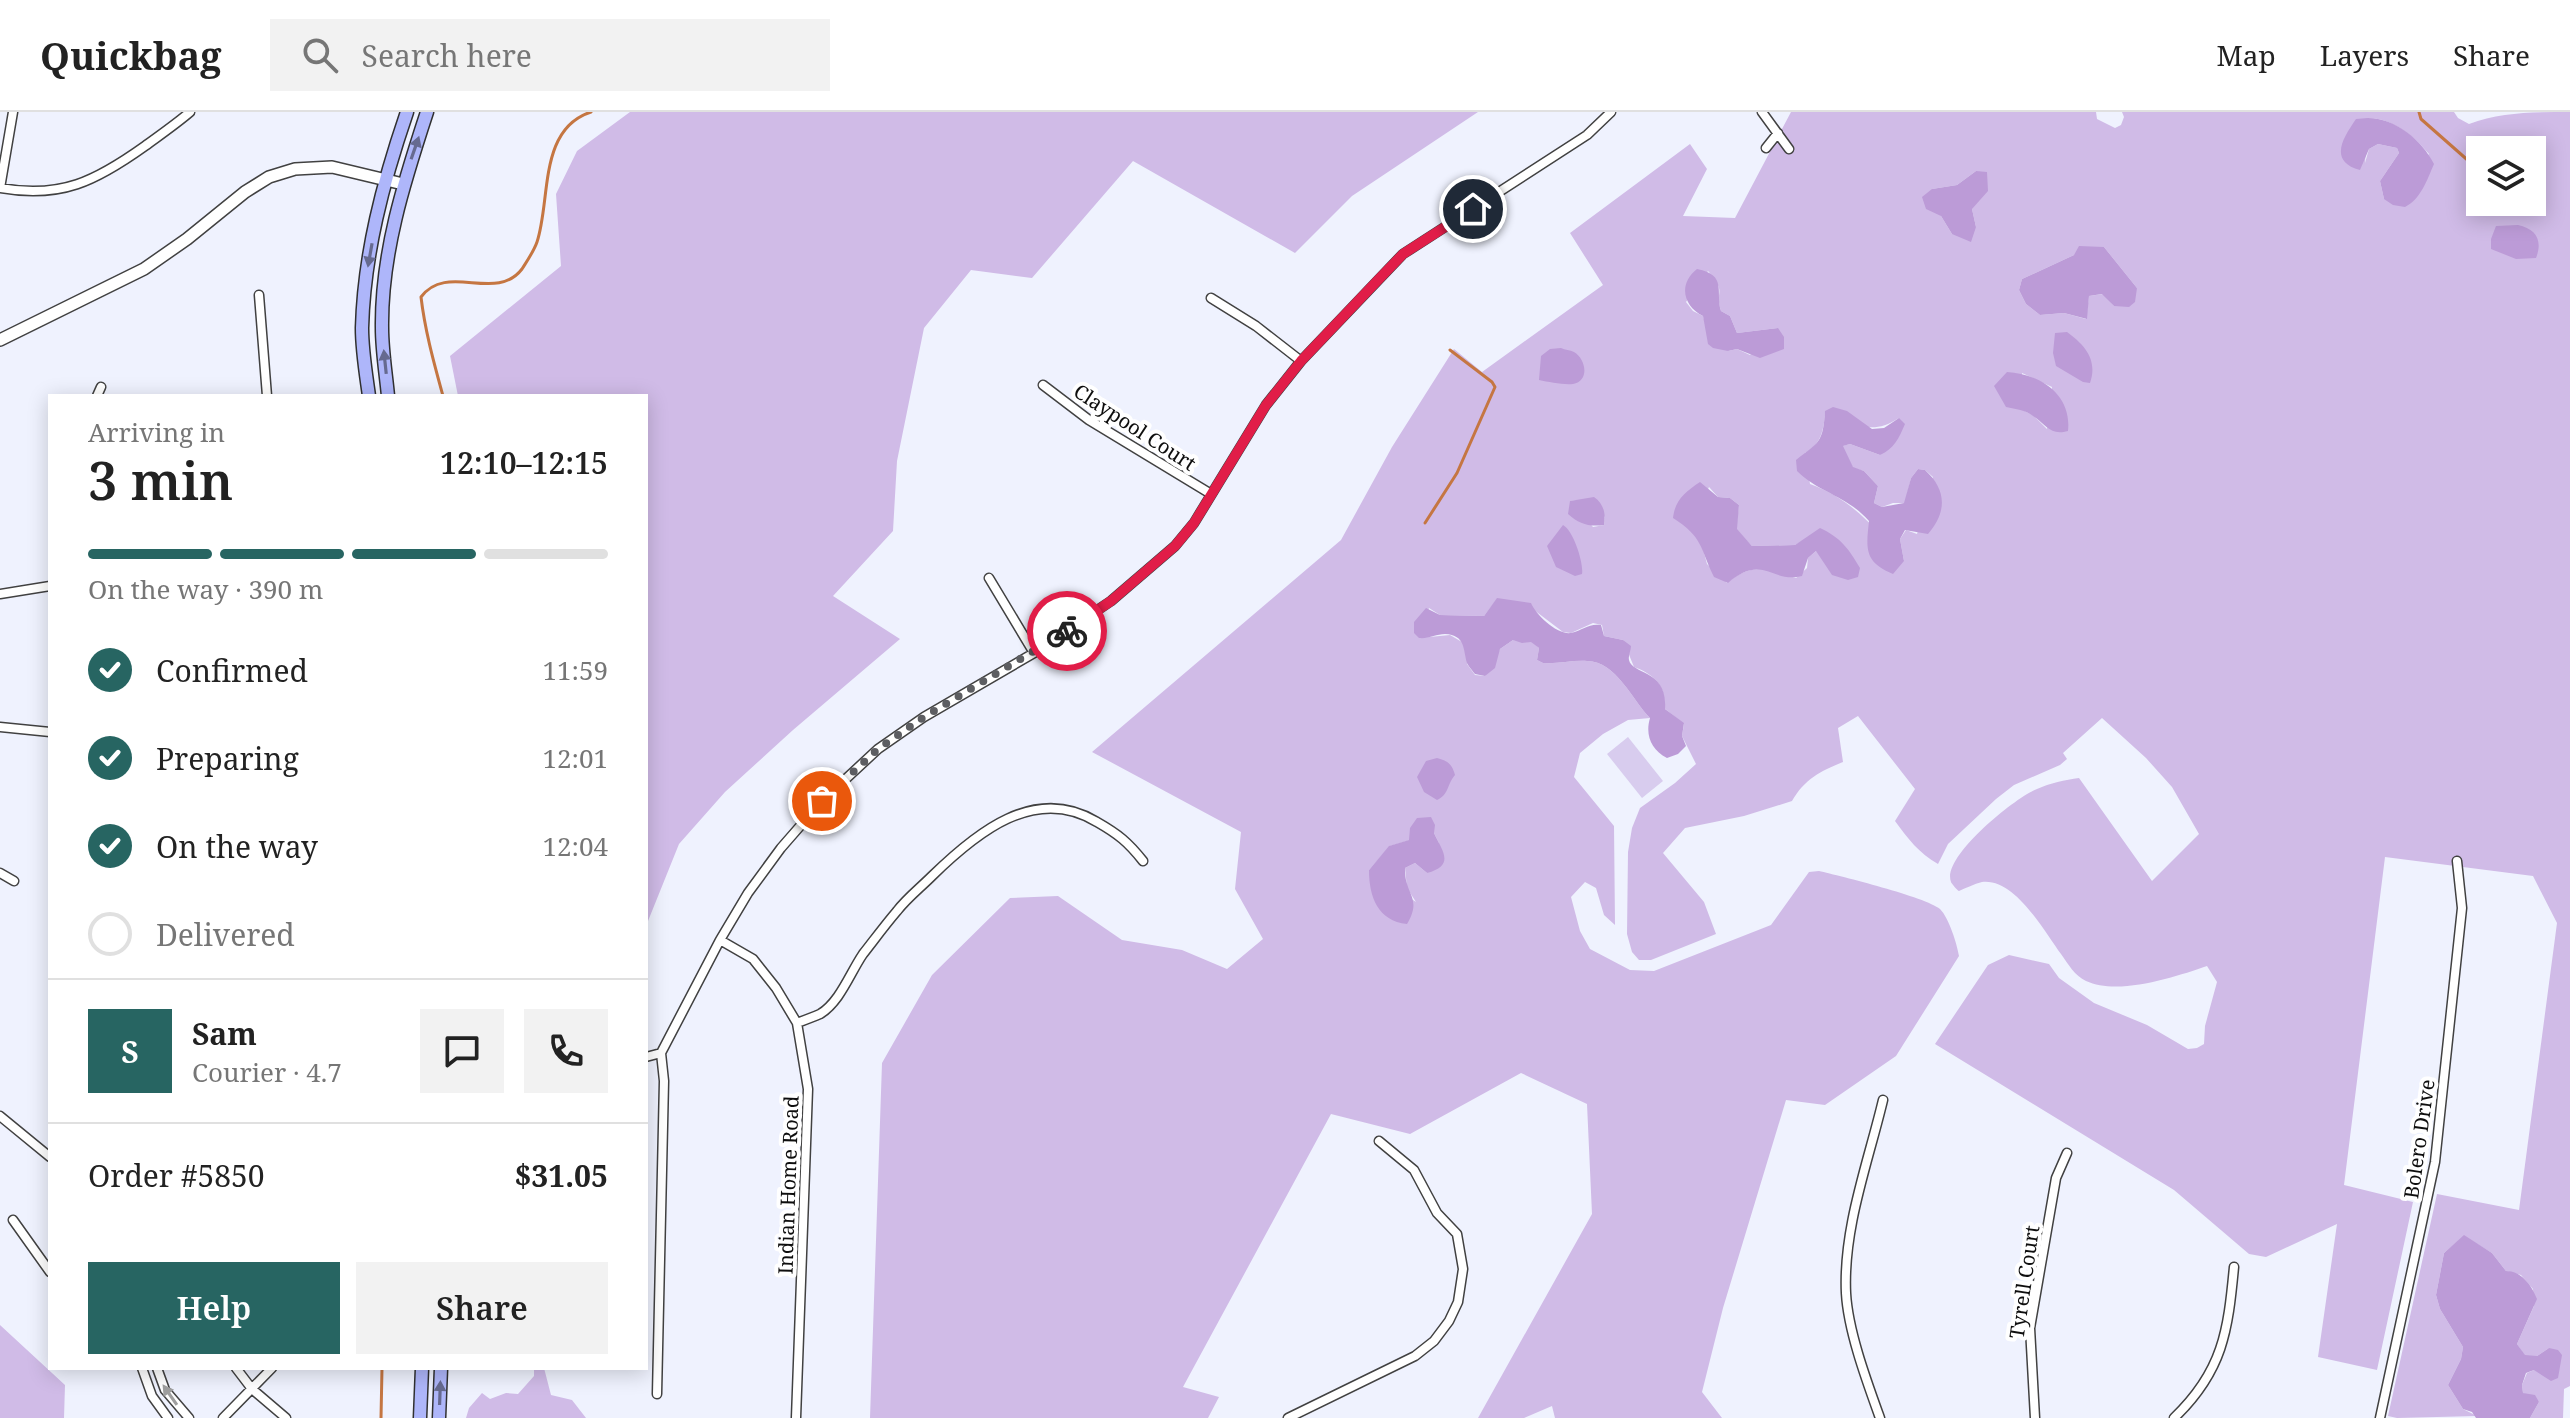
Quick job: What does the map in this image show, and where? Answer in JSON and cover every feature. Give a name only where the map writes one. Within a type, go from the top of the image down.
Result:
[{"type":"main road","points":[[369,394],[362,331],[368,267],[385,180],[407,112]]},
{"type":"main road","points":[[388,394],[382,328],[387,269],[403,184],[427,112]]},
{"type":"main road","points":[[420,1418],[422,1370]]},
{"type":"main road","points":[[439,1418],[441,1370]]},
{"type":"street","points":[[13,112],[0,188],[28,193],[84,184],[110,171],[190,112]]},
{"type":"street","points":[[657,1394],[664,1081],[661,1053],[720,940],[748,893],[781,848],[822,801],[878,749],[924,717],[1034,653],[1111,601],[1175,546],[1194,523],[1266,405],[1301,361],[1403,254],[1587,135],[1611,112]]},
{"type":"street","points":[[1762,112],[1789,149]]},
{"type":"street","points":[[1766,148],[1778,133]]},
{"type":"street","points":[[0,340],[144,269],[269,177],[295,169],[332,167],[403,184]]},
{"type":"street","points":[[259,295],[267,394]]},
{"type":"street","points":[[1211,298],[1256,326],[1301,361]]},
{"type":"street","name":"Claypool Court","points":[[1043,385],[1089,420],[1211,494]]},
{"type":"street","points":[[989,578],[1034,653]]},
{"type":"street","points":[[0,594],[48,586]]},
{"type":"street","points":[[0,727],[48,732]]},
{"type":"street","points":[[797,1023],[822,1013],[835,999],[862,955],[899,908],[947,861],[985,830],[1012,815],[1042,807],[1088,816],[1127,840],[1143,861]]},
{"type":"street","name":"Bolero Drive","points":[[2380,1418],[2435,1162],[2462,908],[2457,861]]},
{"type":"street","points":[[0,873],[14,881]]},
{"type":"street","name":"Indian Home Road","points":[[720,940],[753,959],[776,988],[797,1023],[808,1089],[796,1418]]},
{"type":"street","points":[[648,1056],[661,1053]]},
{"type":"street","points":[[1880,1418],[1861,1367],[1846,1294],[1852,1220],[1883,1100]]},
{"type":"street","points":[[0,1116],[48,1155]]},
{"type":"street","points":[[1288,1418],[1415,1356],[1434,1341],[1458,1302],[1463,1269],[1457,1234],[1437,1213],[1414,1170],[1379,1141]]},
{"type":"street","name":"Tyrell Court","points":[[2035,1418],[2030,1328],[2056,1178],[2067,1153]]},
{"type":"street","points":[[13,1220],[48,1269]]},
{"type":"street","points":[[2174,1418],[2192,1401],[2210,1374],[2225,1339],[2234,1267]]},
{"type":"street","points":[[143,1370],[152,1396],[168,1418]]},
{"type":"street","points":[[158,1370],[165,1390],[189,1418]]},
{"type":"street","points":[[238,1370],[252,1389],[286,1418]]},
{"type":"street","points":[[223,1418],[270,1370]]},
{"type":"shaded area","points":[[630,112],[1478,112],[1352,196],[1295,253],[1133,161],[1032,278],[971,270],[924,328],[897,461],[893,531],[833,596],[900,639],[725,792],[679,844],[648,921],[648,394],[458,394],[450,356],[561,266],[556,194],[577,151]]},
{"type":"shaded area","points":[[1791,112],[2096,112],[2097,119],[2115,128],[2121,125],[2122,112],[2454,112],[2469,124],[2506,115],[2570,112],[2570,1386],[2564,1389],[2563,1418],[2530,1418],[2539,1402],[2523,1393],[2522,1385],[2527,1373],[2534,1370],[2549,1348],[2537,1356],[2525,1356],[2517,1344],[2534,1306],[2533,1289],[2521,1275],[2506,1271],[2492,1253],[2464,1236],[2444,1253],[2436,1295],[2440,1309],[2463,1347],[2461,1359],[2448,1385],[2463,1409],[2477,1416],[2388,1416],[2437,1194],[2519,1210],[2557,923],[2533,876],[2385,857],[2344,1185],[2413,1202],[2377,1370],[2318,1357],[2337,1224],[2266,1257],[2249,1254],[2174,1190],[1935,1044],[1988,965],[2009,955],[2049,964],[2059,978],[2094,1003],[2147,1025],[2188,1049],[2204,1044],[2205,1026],[2217,982],[2207,966],[2163,980],[2130,986],[2114,987],[2086,981],[2072,969],[2028,908],[2006,888],[1982,882],[1959,891],[1951,882],[1951,871],[1957,858],[1998,815],[2037,789],[2079,778],[2152,881],[2199,834],[2172,787],[2146,758],[2102,718],[2063,753],[2067,759],[2060,765],[2014,785],[1996,799],[1948,844],[1938,864],[1914,845],[1895,821],[1915,789],[1858,716],[1838,728],[1843,762],[1813,777],[1792,801],[1744,816],[1685,828],[1663,853],[1704,902],[1716,934],[1651,960],[1639,960],[1632,952],[1627,934],[1628,852],[1632,828],[1640,808],[1696,764],[1682,736],[1684,724],[1664,708],[1658,682],[1634,667],[1623,640],[1604,636],[1602,625],[1593,623],[1571,633],[1563,632],[1534,610],[1497,599],[1484,616],[1440,615],[1429,608],[1419,638],[1450,635],[1462,642],[1468,652],[1467,664],[1475,675],[1485,676],[1500,649],[1513,640],[1531,641],[1539,648],[1537,660],[1543,663],[1597,663],[1623,683],[1650,718],[1628,720],[1603,734],[1580,753],[1574,777],[1614,826],[1615,925],[1604,915],[1596,888],[1585,882],[1571,897],[1580,931],[1590,949],[1630,970],[1654,971],[1771,925],[1809,872],[1819,871],[1932,904],[1943,913],[1956,945],[1959,956],[1896,1056],[1825,1105],[1786,1100],[1723,1308],[1702,1392],[1722,1418],[1555,1418],[1552,1406],[1524,1418],[1478,1418],[1592,1214],[1587,1104],[1521,1073],[1410,1134],[1331,1114],[1183,1387],[1219,1397],[1208,1418],[870,1418],[882,1063],[932,975],[1010,898],[1058,896],[1122,940],[1182,950],[1227,969],[1263,939],[1235,889],[1241,832],[1092,752],[1341,540],[1392,447],[1454,349],[1482,372],[1603,285],[1570,233],[1690,144],[1707,169],[1683,216],[1735,218]],"holes":[[[2368,118],[2402,129],[2429,154],[2384,199],[2380,181],[2399,153],[2397,148],[2378,144],[2369,149],[2365,163]],[[1976,171],[1972,209],[1976,227],[1952,234],[1941,216],[1932,189],[1957,185]],[[2104,247],[2137,288],[2114,306],[2103,294],[2089,296],[2086,319],[2064,313],[2040,315],[2026,304],[2019,290],[2022,279],[2074,255]],[[1708,271],[1719,288],[1721,311],[1730,316],[1737,333],[1778,328],[1750,355],[1737,349],[1728,351],[1706,326],[1703,316],[1693,311],[1686,302]],[[2022,373],[2052,387],[2047,429],[2021,409]],[[1825,412],[1854,424],[1871,427],[1889,424],[1899,418],[1880,455],[1850,444],[1842,446],[1853,468],[1864,471],[1878,486],[1874,503],[1882,507],[1905,503],[1911,478],[1918,469],[1925,470],[1933,477],[1917,534],[1906,530],[1900,539],[1904,561],[1851,507],[1810,484],[1805,453],[1821,436]],[[1709,487],[1718,497],[1730,498],[1739,505],[1736,529],[1752,546],[1795,545],[1804,540],[1848,580],[1816,551],[1808,558],[1807,568],[1796,578],[1760,569],[1745,572],[1727,583],[1707,564],[1702,545],[1690,529]],[[1583,500],[1605,517],[1604,525],[1593,527],[1570,501]],[[1434,833],[1439,843],[1427,873],[1415,863],[1405,868],[1407,888],[1416,902],[1369,870],[1390,846]]]},
{"type":"shaded area","points":[[2356,119],[2388,122],[2407,132],[2434,164],[2419,194],[2405,207],[2393,205],[2384,199],[2380,181],[2399,153],[2397,148],[2378,144],[2369,149],[2360,170],[2350,166],[2341,155],[2343,141]]},
{"type":"shaded area","points":[[1976,171],[1987,172],[1988,191],[1972,209],[1976,227],[1971,242],[1952,234],[1941,216],[1926,209],[1922,197],[1932,189],[1957,185]]},
{"type":"shaded area","points":[[2518,225],[2536,236],[2539,246],[2536,258],[2516,259],[2491,249],[2496,226]]},
{"type":"shaded area","points":[[2079,246],[2104,247],[2137,288],[2135,302],[2129,307],[2114,306],[2102,294],[2089,296],[2087,319],[2064,313],[2040,315],[2026,304],[2019,290],[2022,279],[2074,255]]},
{"type":"shaded area","points":[[1697,269],[1713,275],[1717,280],[1721,311],[1730,316],[1737,333],[1778,328],[1784,337],[1784,349],[1760,358],[1737,349],[1728,351],[1708,344],[1703,316],[1691,307],[1685,294],[1687,281]]},
{"type":"shaded area","points":[[2067,332],[2079,342],[2091,360],[2090,383],[2056,366],[2053,353],[2055,333]]},
{"type":"shaded area","points":[[1561,348],[1578,355],[1584,370],[1582,379],[1573,384],[1539,380],[1541,356],[1550,349]]},
{"type":"shaded area","points":[[2007,372],[2031,377],[2052,389],[2065,407],[2068,431],[2053,431],[2027,412],[2006,407],[1994,386]]},
{"type":"shaded area","points":[[1833,407],[1847,411],[1872,429],[1884,428],[1899,418],[1905,424],[1892,446],[1880,455],[1850,444],[1843,446],[1853,467],[1864,471],[1878,486],[1874,503],[1882,507],[1904,503],[1911,478],[1918,469],[1925,470],[1941,493],[1939,518],[1928,534],[1905,530],[1900,539],[1904,561],[1893,574],[1877,565],[1869,554],[1869,521],[1851,505],[1797,471],[1796,460],[1818,441],[1825,411]]},
{"type":"shaded area","points":[[1700,482],[1718,497],[1730,498],[1739,505],[1737,529],[1752,546],[1795,545],[1820,528],[1848,549],[1860,568],[1858,577],[1848,580],[1832,575],[1816,551],[1808,558],[1802,576],[1750,570],[1728,583],[1714,577],[1695,537],[1673,518],[1682,497]]},
{"type":"shaded area","points":[[1594,497],[1604,510],[1604,525],[1584,524],[1568,514],[1570,501]]},
{"type":"shaded area","points":[[1563,525],[1577,547],[1582,574],[1575,576],[1556,567],[1547,546]]},
{"type":"shaded area","points":[[1497,598],[1531,603],[1542,618],[1565,633],[1601,625],[1604,636],[1623,640],[1631,646],[1629,658],[1632,665],[1656,680],[1664,696],[1665,709],[1684,723],[1682,736],[1686,746],[1678,754],[1667,758],[1657,751],[1649,736],[1650,718],[1623,683],[1597,663],[1543,663],[1537,660],[1539,648],[1531,642],[1513,640],[1500,649],[1495,668],[1485,676],[1475,674],[1469,667],[1457,637],[1445,634],[1419,638],[1414,633],[1414,622],[1426,608],[1440,615],[1484,616]]},
{"type":"shaded area","points":[[1628,737],[1663,781],[1642,798],[1607,754]]},
{"type":"shaded area","points":[[1437,758],[1449,764],[1455,775],[1444,795],[1437,800],[1424,792],[1417,777],[1426,761]]},
{"type":"shaded area","points":[[1431,817],[1444,862],[1427,873],[1415,863],[1405,868],[1413,908],[1407,924],[1397,922],[1377,906],[1369,870],[1389,846],[1409,840],[1410,828],[1417,818]]},
{"type":"shaded area","points":[[2464,1235],[2492,1253],[2506,1271],[2521,1276],[2535,1293],[2537,1299],[2517,1344],[2525,1355],[2537,1356],[2549,1348],[2558,1350],[2562,1355],[2558,1378],[2551,1381],[2534,1370],[2526,1373],[2523,1393],[2535,1395],[2539,1402],[2530,1418],[2476,1418],[2472,1412],[2463,1409],[2448,1385],[2461,1359],[2463,1347],[2440,1309],[2436,1295],[2444,1253]]},
{"type":"shaded area","points":[[0,1325],[65,1385],[64,1418],[0,1418]]},
{"type":"shaded area","points":[[534,1370],[545,1370],[551,1395],[572,1400],[586,1418],[466,1418],[469,1408],[482,1393],[490,1399],[506,1393],[518,1394],[534,1376]]},
{"type":"waterway","points":[[442,394],[421,297],[432,287],[444,283],[499,283],[511,279],[522,269],[537,242],[554,150],[562,134],[574,121],[591,112]]},
{"type":"waterway","points":[[2419,112],[2421,119],[2466,159]]},
{"type":"waterway","points":[[1425,523],[1457,473],[1495,387],[1450,350]]},
{"type":"waterway","points":[[381,1418],[382,1370]]},
{"type":"way so far","points":[[822,801],[878,749],[924,717],[1067,631]]},
{"type":"route","points":[[1067,631],[1111,601],[1175,546],[1194,523],[1266,405],[1301,361],[1403,254],[1473,209]]}]
